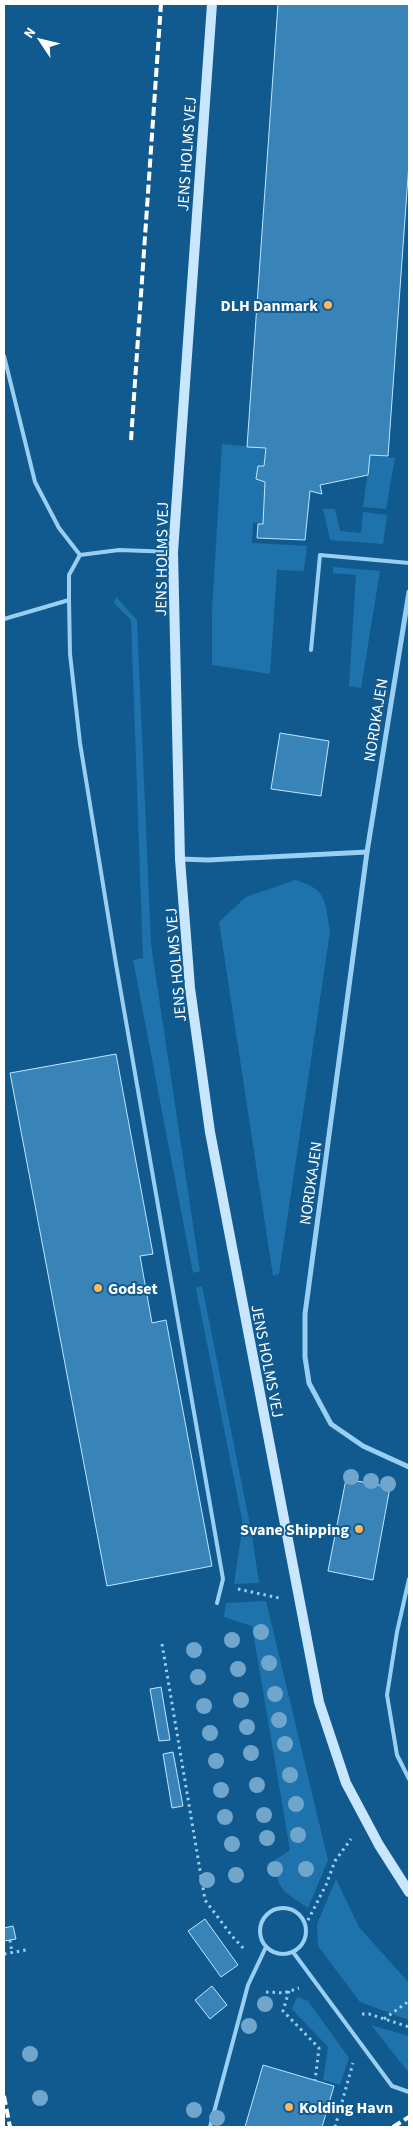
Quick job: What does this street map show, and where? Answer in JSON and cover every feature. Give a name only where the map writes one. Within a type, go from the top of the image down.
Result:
[{"type":"main road","name":"JENS HOLMS VEJ","points":[[212,4],[173,552],[180,859],[190,988],[210,1132],[319,1702],[346,1783],[378,1845],[409,1892]]},
{"type":"street","name":"NORDKAJEN","points":[[409,592],[366,852],[305,1314],[305,1357],[309,1383],[331,1424],[363,1446],[409,1467]]},
{"type":"street","points":[[180,859],[208,860],[366,852]]},
{"type":"lane","points":[[4,356],[35,482],[59,528],[80,555]]},
{"type":"lane","points":[[80,555],[119,550],[173,552]]},
{"type":"lane","points":[[80,555],[69,575],[70,654],[80,743],[116,964],[223,1579],[218,1603]]},
{"type":"lane","points":[[311,650],[320,555],[409,563]]},
{"type":"lane","points":[[4,619],[69,600]]},
{"type":"lane","points":[[409,1579],[397,1632],[387,1694],[397,1755],[409,1779]]},
{"type":"lane","points":[[275,1910],[292,1910],[299,1916],[305,1926],[304,1939],[293,1952],[279,1954],[266,1947],[260,1934],[260,1926],[268,1914],[275,1910]]},
{"type":"lane","points":[[210,2127],[248,1985],[266,1947]]},
{"type":"lane","points":[[293,1952],[392,2086],[409,2092]]},
{"type":"path","points":[[221,1586],[299,1603]]},
{"type":"path","points":[[162,1644],[205,1900],[232,1936],[247,1952]]},
{"type":"path","points":[[305,1926],[326,1885],[335,1861]]},
{"type":"path","points":[[10,1940],[12,1953]]},
{"type":"path","points":[[4,1954],[26,1950]]},
{"type":"path","points":[[248,1985],[261,1991],[284,1993],[316,1984]]},
{"type":"path","points":[[289,1991],[283,2012],[319,2048],[315,2081]]},
{"type":"path","points":[[384,2019],[409,2001]]},
{"type":"path","points":[[369,2014],[409,2027]]},
{"type":"path","points":[[335,2127],[360,2041]]},
{"type":"shaded area","points":[[222,444],[266,448],[264,466],[258,466],[256,479],[265,482],[263,524],[253,523],[252,543],[307,546],[304,571],[277,570],[270,674],[212,665],[212,611]]},
{"type":"shaded area","points":[[370,455],[395,458],[386,509],[363,507]]},
{"type":"shaded area","points":[[323,509],[335,509],[340,531],[361,533],[363,512],[387,515],[383,544],[330,540]]},
{"type":"shaded area","points":[[333,567],[380,571],[361,688],[349,686],[356,575],[333,573]]},
{"type":"shaded area","points":[[116,597],[137,620],[151,944],[200,1271],[193,1273],[133,960],[143,958],[131,620],[114,603]]},
{"type":"shaded area","points":[[295,880],[319,892],[325,905],[330,932],[279,1274],[273,1276],[219,922],[246,897]]},
{"type":"shaded area","points":[[202,1286],[252,1535],[259,1583],[234,1584],[243,1524],[196,1288]]},
{"type":"shaded area","points":[[266,1601],[328,1860],[308,1908],[283,1889],[278,1878],[275,1860],[290,1850],[252,1626],[224,1617],[226,1603]]},
{"type":"shaded area","points":[[336,1879],[359,1927],[409,1983],[409,2020],[360,2002],[318,1946],[317,1924]]},
{"type":"shaded area","points":[[297,1997],[308,2001],[349,2058],[340,2085],[323,2080],[328,2047],[292,2009]]},
{"type":"shaded area","points":[[371,2025],[409,2036],[409,2073]]},
{"type":"building","name":"DLH Danmark","points":[[278,4],[409,4],[409,163],[388,456],[370,455],[368,475],[320,485],[322,494],[310,491],[305,540],[257,538],[258,524],[263,524],[265,482],[256,479],[258,466],[264,466],[266,448],[247,447]]},
{"type":"building","points":[[280,733],[329,741],[321,796],[271,789]]},
{"type":"building","name":"Godset","points":[[116,1054],[153,1254],[140,1256],[152,1323],[166,1320],[212,1566],[107,1586],[10,1073]]},
{"type":"building","name":"Svane Shipping","points":[[346,1479],[390,1487],[373,1580],[328,1571]]},
{"type":"building","points":[[161,1687],[170,1740],[159,1741],[150,1689]]},
{"type":"building","points":[[173,1752],[183,1806],[172,1808],[163,1754]]},
{"type":"building","points":[[205,1919],[238,1965],[221,1977],[188,1931]]},
{"type":"building","points":[[13,1926],[16,1939],[4,1941],[4,1928]]},
{"type":"building","points":[[212,1986],[227,2005],[210,2019],[195,2000]]},
{"type":"building","name":"Kolding Havn","points":[[263,2065],[334,2086],[322,2127],[245,2127]]},
{"type":"railway","points":[[131,440],[161,4]]},
{"type":"railway","points":[[4,2096],[10,2127]]},
{"type":"railway","points":[[393,2127],[409,2117]]},
{"type":"place","name":"DLH Danmark","points":[[328,305]]},
{"type":"place","name":"Godset","points":[[98,1288]]},
{"type":"place","name":"Svane Shipping","points":[[359,1529]]},
{"type":"place","name":"Kolding Havn","points":[[289,2107]]}]
